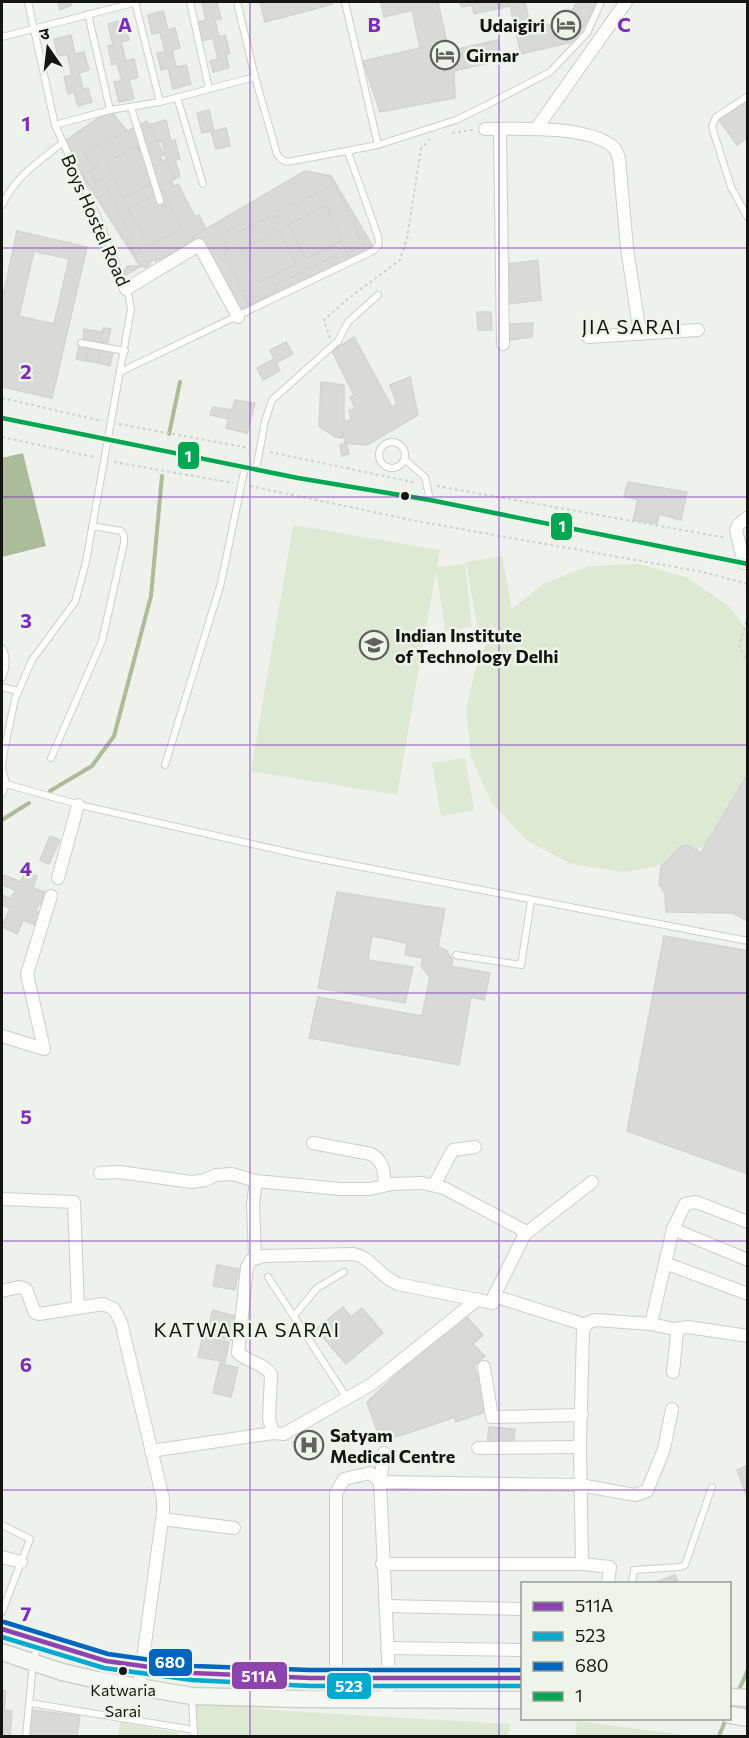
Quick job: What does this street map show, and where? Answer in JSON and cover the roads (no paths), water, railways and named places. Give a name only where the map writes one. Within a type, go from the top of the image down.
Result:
[{"type":"main road","points":[[2,1629],[106,1661],[192,1673],[336,1678],[521,1678]]},
{"type":"main road","points":[[2,1652],[97,1680],[192,1696],[521,1700]]},
{"type":"street","points":[[536,129],[626,2]]},
{"type":"street","points":[[484,129],[536,129],[581,134],[605,142],[616,150],[619,158],[627,248],[640,334]]},
{"type":"street","points":[[500,129],[503,344]]},
{"type":"street","points":[[126,289],[199,245],[238,317]]},
{"type":"street","points":[[588,338],[698,330]]},
{"type":"street","points":[[746,564],[737,527],[747,517]]},
{"type":"street","points":[[58,878],[78,805]]},
{"type":"street","points":[[2,1036],[44,1049],[27,975],[51,896]]},
{"type":"street","points":[[313,1143],[371,1154],[378,1158],[382,1162],[385,1185]]},
{"type":"street","points":[[434,1185],[453,1150],[476,1147]]},
{"type":"street","points":[[100,1173],[119,1172],[192,1182],[216,1175],[232,1174],[256,1181],[341,1189],[370,1189],[385,1185],[422,1183],[444,1188],[522,1228],[524,1235]]},
{"type":"street","points":[[255,1257],[253,1204],[256,1181]]},
{"type":"street","points":[[273,1433],[269,1419],[271,1374],[265,1366],[244,1358],[238,1353],[247,1267],[251,1260],[255,1257],[354,1254],[363,1256],[391,1281],[398,1284],[494,1303],[494,1296],[524,1235],[592,1182]]},
{"type":"street","points":[[2,1199],[74,1202],[78,1307]]},
{"type":"street","points":[[651,1324],[673,1229],[682,1209],[689,1202],[696,1202],[747,1222]]},
{"type":"street","points":[[673,1229],[747,1260]]},
{"type":"street","points":[[665,1263],[747,1294]]},
{"type":"street","points":[[2,1291],[19,1287],[26,1289],[35,1313],[39,1314],[103,1305],[114,1309],[119,1315],[132,1359],[163,1499],[139,1688]]},
{"type":"street","points":[[494,1296],[586,1324],[596,1320],[651,1324],[674,1329],[688,1327],[747,1336]]},
{"type":"street","points":[[152,1451],[273,1433],[284,1434],[372,1384],[478,1299]]},
{"type":"street","points":[[582,1564],[580,1447],[582,1335],[586,1324]]},
{"type":"street","points":[[674,1329],[677,1333],[674,1372]]},
{"type":"street","points":[[484,1367],[492,1418],[582,1415]]},
{"type":"street","points":[[336,1678],[336,1493],[344,1479],[370,1473],[380,1482],[580,1485],[635,1495],[647,1491],[664,1449],[672,1409]]},
{"type":"street","points":[[478,1449],[580,1447]]},
{"type":"street","points":[[384,1453],[380,1482],[388,1678],[386,1700]]},
{"type":"street","points":[[162,1519],[234,1528]]},
{"type":"street","points":[[2,1557],[21,1562]]},
{"type":"street","points":[[382,1564],[582,1564],[610,1567],[608,1582]]},
{"type":"street","points":[[385,1606],[521,1609]]},
{"type":"street","points":[[387,1648],[521,1650]]},
{"type":"lane","name":"Boys Hostel Road","points":[[6,784],[2,768],[4,751],[18,691],[32,660],[75,603],[86,562],[131,309],[126,289],[92,206],[55,125],[28,2]]},
{"type":"lane","points":[[2,37],[136,2],[160,102]]},
{"type":"lane","points":[[190,2],[209,89]]},
{"type":"lane","points":[[237,2],[277,154],[287,162],[378,145],[456,120],[550,72],[587,33],[601,2]]},
{"type":"lane","points":[[345,2],[378,145]]},
{"type":"lane","points":[[88,14],[110,110]]},
{"type":"lane","points":[[55,125],[110,110],[160,102],[255,77]]},
{"type":"lane","points":[[747,96],[717,117],[712,127],[731,187],[747,218]]},
{"type":"lane","points":[[177,97],[203,184]]},
{"type":"lane","points":[[131,107],[160,201]]},
{"type":"lane","points":[[2,205],[9,191],[24,172],[62,143]]},
{"type":"lane","points":[[120,372],[238,317],[378,247],[380,243],[378,236],[348,152]]},
{"type":"lane","points":[[256,470],[265,421],[272,400],[334,345],[348,322],[378,295]]},
{"type":"lane","points":[[81,343],[125,351]]},
{"type":"lane","points":[[2,418],[256,470],[430,500],[746,564]]},
{"type":"lane","points":[[387,442],[395,442],[405,450],[404,459],[399,466],[386,467],[380,461],[380,448],[387,442]]},
{"type":"lane","points":[[404,459],[425,477],[430,500]]},
{"type":"lane","points":[[165,765],[221,583],[245,467]]},
{"type":"lane","points":[[51,758],[102,640],[124,543],[121,531],[92,526]]},
{"type":"lane","points":[[2,648],[6,661],[6,670],[2,678]]},
{"type":"lane","points":[[2,687],[18,691]]},
{"type":"lane","points":[[2,795],[6,784],[78,805],[305,856],[747,941]]},
{"type":"lane","points":[[456,955],[521,965],[531,901]]},
{"type":"lane","points":[[294,1316],[317,1288],[344,1272]]},
{"type":"lane","points":[[268,1277],[347,1398]]},
{"type":"lane","points":[[633,1582],[634,1570],[685,1565],[712,1487]]},
{"type":"lane","points":[[2,1525],[30,1539],[2,1612]]},
{"type":"lane","points":[[26,1737],[33,1663],[38,1641]]},
{"type":"lane","points":[[30,1702],[194,1733],[192,1696]]},
{"type":"waterway","points":[[169,434],[180,382]]},
{"type":"waterway","points":[[50,791],[92,766],[114,736],[151,596],[162,476]]},
{"type":"waterway","points":[[2,820],[29,803]]},
{"type":"waterway","points":[[737,1694],[748,1670]]},
{"type":"waterway","points":[[719,1736],[726,1720]]},
{"type":"place","name":"Udaigiri","points":[[566,25]]},
{"type":"place","name":"Girnar","points":[[445,55]]},
{"type":"place","name":"Indian Institute of Technology Delhi","points":[[374,645]]},
{"type":"place","name":"Satyam Medical Centre","points":[[309,1445]]},
{"type":"place","name":"Katwaria Sarai","points":[[123,1671]]},
{"type":"district","name":"JIA SARAI","points":[[632,326]]},
{"type":"district","name":"KATWARIA SARAI","points":[[247,1329]]}]
